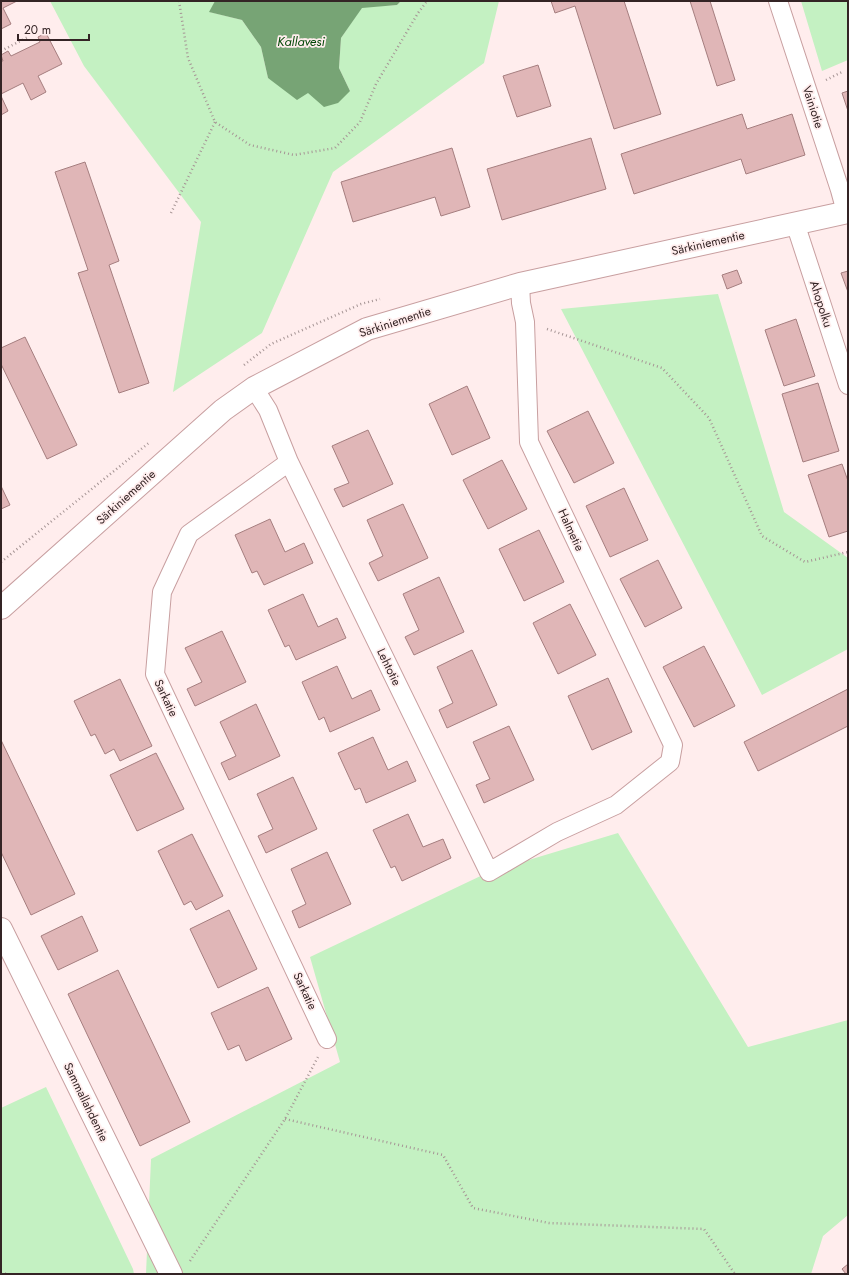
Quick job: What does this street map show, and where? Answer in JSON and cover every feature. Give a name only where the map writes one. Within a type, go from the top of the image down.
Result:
[{"type":"street","name":"Vainiotie","points":[[778,1],[847,212]]},
{"type":"street","name":"Särkiniementie","points":[[1,608],[223,410],[254,388],[367,329],[520,284],[847,212]]},
{"type":"street","name":"Ahopolku","points":[[795,223],[848,385]]},
{"type":"street","name":"Halmetie","points":[[489,872],[557,832],[616,805],[670,762],[673,745],[529,442],[525,322],[521,303],[520,284]]},
{"type":"street","points":[[254,388],[268,410],[289,462]]},
{"type":"street","name":"Lehtotie","points":[[289,462],[489,872]]},
{"type":"street","name":"Sarkatie","points":[[289,462],[189,534],[162,592],[154,674],[327,1039]]},
{"type":"street","name":"Sammallahdentie","points":[[1,929],[178,1271]]},
{"type":"path","points":[[180,1],[188,58],[215,122],[250,145],[294,155],[335,148],[360,122],[376,84],[418,12],[427,1]]},
{"type":"path","points":[[1,51],[28,37]]},
{"type":"path","points":[[171,213],[215,122]]},
{"type":"path","points":[[525,322],[662,368],[709,418],[762,536],[805,562],[848,552]]},
{"type":"path","points":[[178,1271],[285,1119],[327,1039]]},
{"type":"path","points":[[285,1119],[443,1155],[473,1208],[548,1223],[704,1230],[735,1274]]},
{"type":"path","points":[[1,1272],[9,1274]]},
{"type":"shaded area","points":[[50,1],[215,1],[210,12],[242,20],[261,47],[268,78],[308,93],[350,91],[339,68],[341,38],[362,7],[397,5],[401,1],[499,1],[484,63],[333,172],[262,333],[173,392],[201,222],[84,66]]},
{"type":"shaded area","points":[[801,1],[848,1],[848,60],[822,71]]},
{"type":"shaded area","points":[[718,294],[784,512],[848,558],[848,649],[762,695],[561,309]]},
{"type":"shaded area","points":[[618,833],[748,1047],[848,1020],[848,1215],[823,1236],[811,1274],[146,1274],[151,1159],[340,1062],[310,957],[489,872]]},
{"type":"shaded area","points":[[46,1087],[133,1269],[134,1274],[1,1274],[1,1108]]},
{"type":"water","name":"Kallavesi","points":[[215,1],[401,1],[397,5],[362,8],[341,38],[339,68],[350,91],[338,103],[324,107],[308,93],[297,100],[268,78],[261,47],[242,20],[209,12]]},
{"type":"building","points":[[1,1],[17,1],[3,8],[11,24],[1,29]]},
{"type":"building","points":[[551,1],[624,1],[661,114],[614,129],[575,6],[555,13]]},
{"type":"building","points":[[690,1],[710,1],[735,80],[717,86]]},
{"type":"building","points":[[46,33],[62,64],[38,76],[46,92],[31,100],[23,83],[1,94],[1,61],[3,61],[1,55],[8,51],[11,56],[40,42],[38,37]]},
{"type":"building","points":[[538,65],[551,106],[517,117],[503,76]]},
{"type":"building","points":[[848,91],[848,111],[842,93]]},
{"type":"building","points":[[1,96],[8,111],[1,115]]},
{"type":"building","points":[[742,114],[747,129],[792,114],[805,155],[746,174],[741,159],[634,194],[621,154]]},
{"type":"building","points":[[591,138],[606,189],[502,220],[487,169]]},
{"type":"building","points":[[452,148],[470,207],[441,216],[435,197],[353,222],[341,182]]},
{"type":"building","points":[[85,162],[119,261],[109,265],[149,383],[119,393],[78,273],[88,270],[55,172]]},
{"type":"building","points":[[737,270],[742,283],[727,289],[722,275]]},
{"type":"building","points":[[848,271],[848,292],[841,273]]},
{"type":"building","points":[[796,319],[815,376],[784,386],[765,330]]},
{"type":"building","points":[[25,337],[77,445],[47,459],[1,364],[1,348]]},
{"type":"building","points":[[818,383],[839,451],[803,462],[782,394]]},
{"type":"building","points":[[467,386],[490,438],[452,455],[429,404]]},
{"type":"building","points":[[588,411],[614,463],[574,483],[547,431]]},
{"type":"building","points":[[368,430],[393,484],[343,507],[334,489],[349,483],[332,446]]},
{"type":"building","points":[[502,460],[527,509],[488,529],[463,480]]},
{"type":"building","points":[[842,464],[848,481],[848,531],[829,537],[808,475]]},
{"type":"building","points":[[1,486],[10,505],[1,509]]},
{"type":"building","points":[[624,488],[648,540],[610,557],[586,506]]},
{"type":"building","points":[[403,504],[428,558],[378,581],[369,563],[383,556],[367,520]]},
{"type":"building","points":[[270,519],[285,552],[304,543],[313,563],[264,585],[257,571],[252,573],[235,535]]},
{"type":"building","points":[[539,530],[564,582],[524,601],[499,549]]},
{"type":"building","points":[[658,560],[682,608],[645,627],[620,579]]},
{"type":"building","points":[[439,577],[464,632],[414,655],[405,637],[419,630],[403,594]]},
{"type":"building","points":[[303,594],[318,627],[337,618],[346,638],[296,660],[289,645],[285,647],[268,610]]},
{"type":"building","points":[[570,604],[596,655],[558,674],[533,623]]},
{"type":"building","points":[[222,631],[246,682],[195,706],[187,689],[202,682],[185,648]]},
{"type":"building","points":[[704,646],[735,706],[694,727],[663,667]]},
{"type":"building","points":[[472,650],[497,705],[447,728],[439,710],[453,703],[437,667]]},
{"type":"building","points":[[337,666],[352,699],[371,690],[380,710],[330,732],[324,717],[319,720],[302,682]]},
{"type":"building","points":[[608,678],[632,732],[592,750],[568,696]]},
{"type":"building","points":[[120,679],[152,746],[120,761],[114,749],[105,754],[95,734],[91,736],[74,701]]},
{"type":"building","points":[[848,689],[848,726],[758,771],[744,742]]},
{"type":"building","points":[[256,704],[280,756],[229,780],[221,763],[236,756],[220,722]]},
{"type":"building","points":[[509,726],[534,780],[484,803],[476,785],[490,779],[473,742]]},
{"type":"building","points":[[373,737],[388,770],[407,761],[416,781],[366,803],[360,788],[355,790],[338,753]]},
{"type":"building","points":[[1,740],[75,894],[31,915],[1,852]]},
{"type":"building","points":[[156,753],[184,809],[137,831],[110,775]]},
{"type":"building","points":[[293,777],[317,829],[266,853],[258,836],[273,829],[257,794]]},
{"type":"building","points":[[408,814],[423,847],[443,839],[451,858],[402,881],[395,866],[391,868],[373,830]]},
{"type":"building","points":[[192,834],[223,896],[196,910],[191,901],[184,905],[158,851]]},
{"type":"building","points":[[327,852],[351,904],[299,928],[292,911],[306,904],[291,869]]},
{"type":"building","points":[[229,910],[257,969],[218,988],[190,929]]},
{"type":"building","points":[[82,916],[98,951],[58,970],[41,936]]},
{"type":"building","points":[[118,970],[190,1122],[140,1146],[68,994]]},
{"type":"building","points":[[268,987],[292,1039],[246,1061],[239,1045],[228,1050],[211,1013]]},
{"type":"building","points":[[848,1264],[848,1274],[846,1274],[842,1269]]}]
